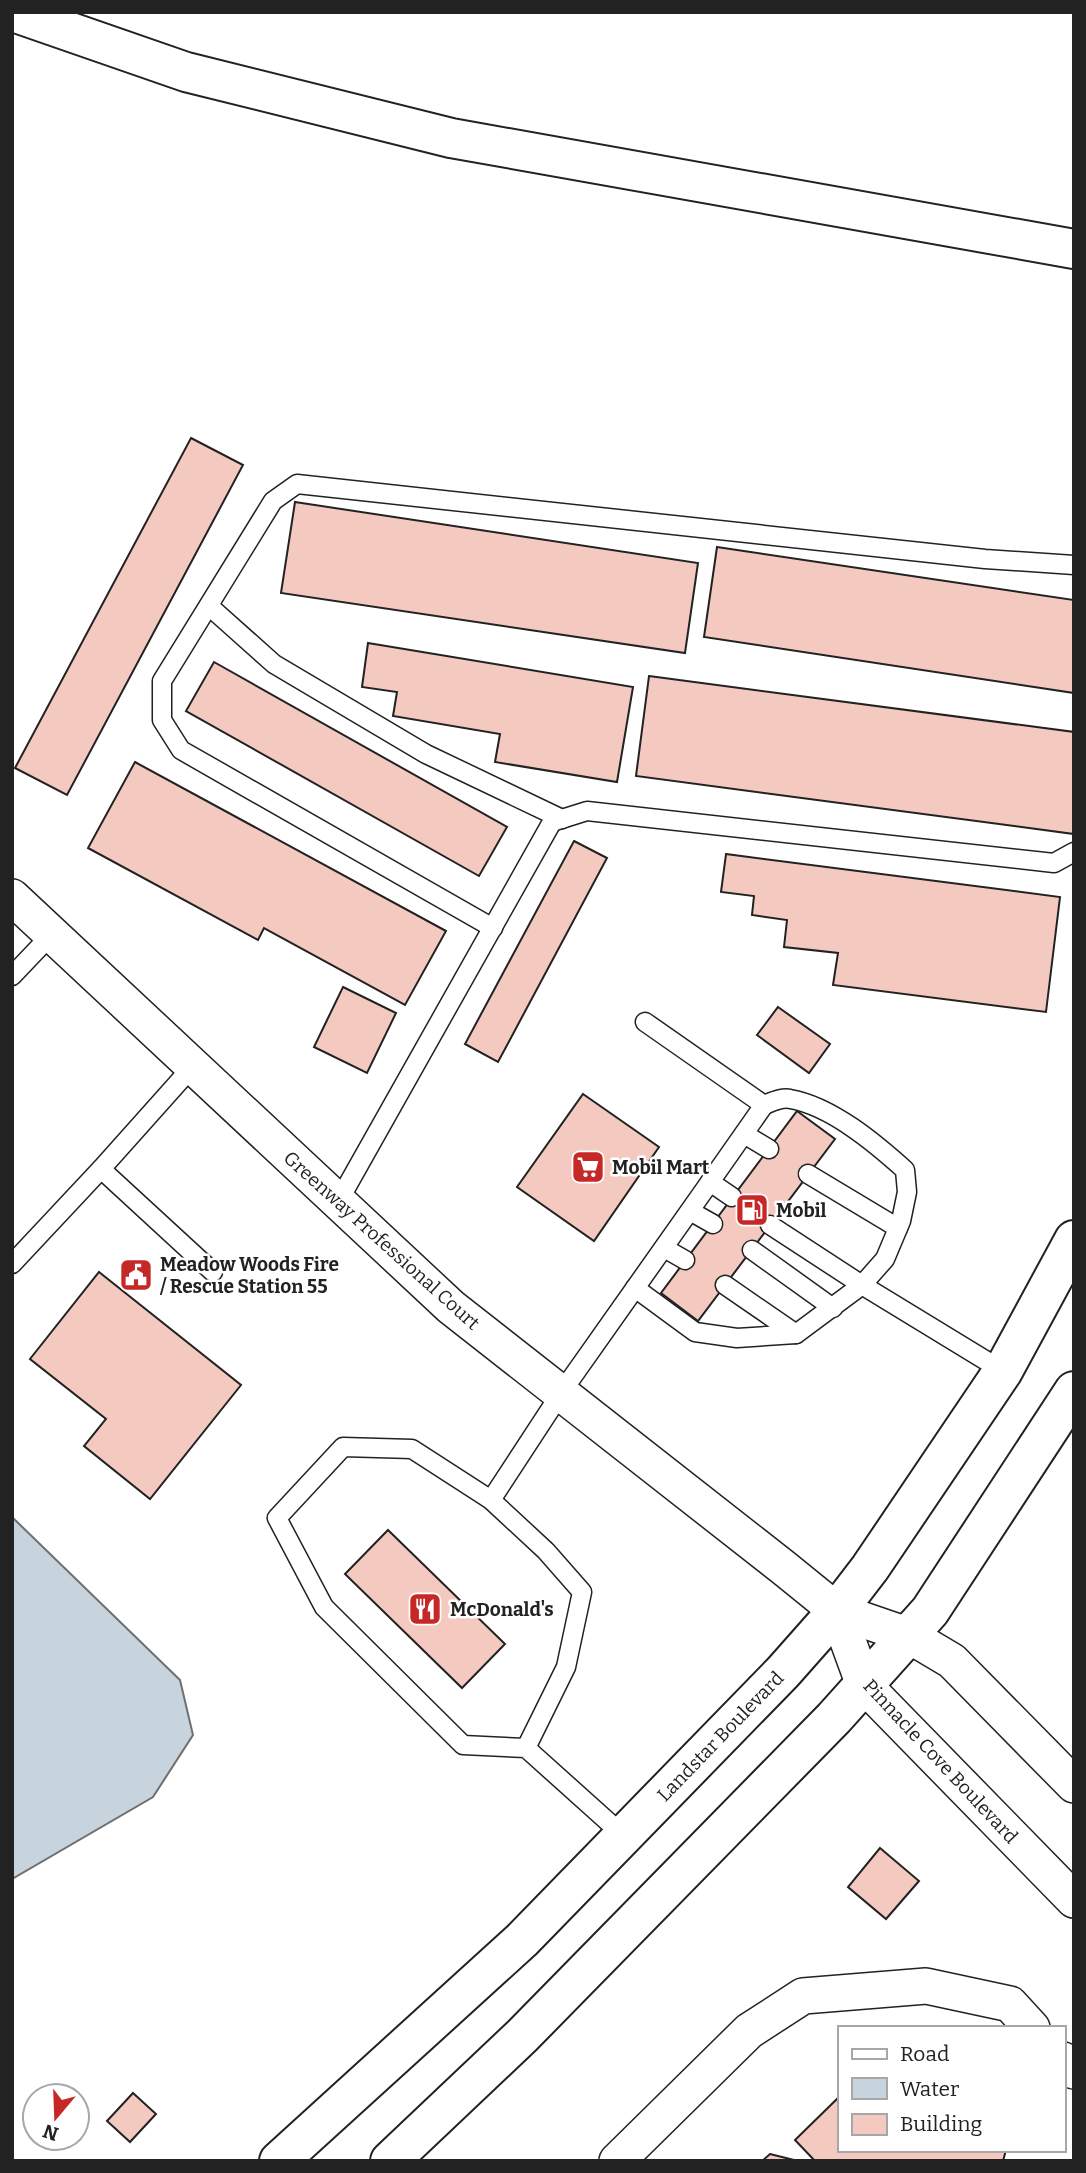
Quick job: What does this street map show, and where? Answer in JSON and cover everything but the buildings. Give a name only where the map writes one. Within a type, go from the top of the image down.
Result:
[{"type":"main road","points":[[13,12],[186,72],[451,138],[1074,249]]},
{"type":"main road","name":"Landstar Boulevard","points":[[279,2161],[522,1940],[783,1672],[836,1611],[870,1568],[1003,1371],[1074,1240]]},
{"type":"main road","points":[[390,2161],[522,2036],[910,1636],[930,1611],[1073,1396]]},
{"type":"street","name":"Greenway Professional Court","points":[[12,897],[451,1307],[774,1559],[836,1611]]},
{"type":"street","points":[[836,1611],[910,1636],[952,1661],[1074,1785]]},
{"type":"street","name":"Pinnacle Cove Boulevard","points":[[836,1611],[864,1685],[1074,1900]]},
{"type":"street","points":[[617,2161],[749,2031],[803,1996],[926,1986],[1010,2004],[1030,2026]]},
{"type":"lane","points":[[493,928],[181,750],[162,720],[162,681],[273,501],[297,484],[971,558],[1074,565]]},
{"type":"lane","points":[[208,606],[274,664],[426,754],[562,819]]},
{"type":"lane","points":[[338,1202],[552,822],[587,811],[1054,863],[1074,852]]},
{"type":"lane","points":[[12,976],[52,934]]},
{"type":"lane","points":[[646,1022],[764,1104]]},
{"type":"lane","points":[[12,1264],[193,1066]]},
{"type":"lane","points":[[491,1500],[561,1393],[764,1104],[788,1098],[814,1107],[867,1137],[905,1170],[907,1192],[898,1228],[885,1259],[862,1285],[796,1334],[737,1338],[695,1332],[635,1288]]},
{"type":"lane","points":[[744,1134],[769,1149]]},
{"type":"lane","points":[[100,1169],[213,1272]]},
{"type":"lane","points":[[808,1174],[898,1228]]},
{"type":"lane","points":[[710,1182],[732,1197]]},
{"type":"lane","points":[[690,1211],[713,1224]]},
{"type":"lane","points":[[770,1225],[1003,1371]]},
{"type":"lane","points":[[664,1248],[685,1260]]},
{"type":"lane","points":[[752,1250],[833,1308]]},
{"type":"lane","points":[[724,1285],[796,1334]]},
{"type":"lane","points":[[526,1748],[566,1667],[582,1592],[546,1550],[491,1500],[412,1449],[343,1447],[277,1518],[324,1607],[463,1745],[526,1748],[624,1836]]},
{"type":"water","points":[[12,1517],[180,1680],[193,1735],[153,1797],[12,1879]]},
{"type":"place","name":"Mobil Mart","points":[[588,1167]]},
{"type":"place","name":"Mobil","points":[[752,1210]]},
{"type":"place","name":"Meadow Woods Fire / Rescue Station 55","points":[[136,1275]]},
{"type":"place","name":"McDonald's","points":[[425,1609]]}]
